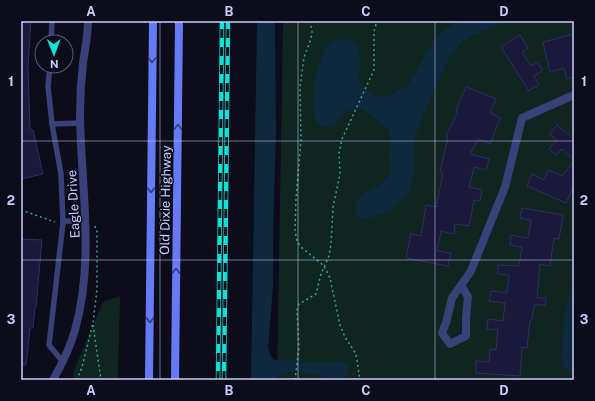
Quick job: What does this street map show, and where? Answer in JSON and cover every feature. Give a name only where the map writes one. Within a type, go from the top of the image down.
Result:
[{"type":"main road","name":"Old Dixie Highway","points":[[149,380],[153,21]]},
{"type":"main road","name":"Old Dixie Highway","points":[[175,380],[179,21]]},
{"type":"street","name":"Eagle Drive","points":[[53,380],[63,362],[75,331],[82,296],[86,259],[86,221],[81,123],[82,72],[88,21]]},
{"type":"street","points":[[460,285],[468,297],[466,336],[450,344],[442,332],[446,323],[452,298],[460,285],[471,271],[505,187],[522,118],[574,94]]},
{"type":"lane","points":[[51,34],[52,21]]},
{"type":"lane","points":[[49,74],[48,86],[52,124],[61,174],[60,222],[49,346],[63,362]]},
{"type":"lane","points":[[52,124],[81,123]]},
{"type":"lane","points":[[60,222],[86,221]]},
{"type":"path","points":[[310,21],[312,32],[311,39],[304,57],[300,86],[301,140],[295,230],[300,247],[324,266],[333,289],[340,325],[345,337],[356,354],[360,380]]},
{"type":"path","points":[[295,380],[298,348],[297,310],[299,304],[316,294],[321,274],[329,256],[331,244],[332,207],[340,174],[339,153],[342,139],[353,112],[374,70],[374,32],[377,21]]},
{"type":"path","points":[[21,210],[60,222]]},
{"type":"path","points":[[93,323],[100,380]]},
{"type":"green space","points":[[283,21],[574,21],[574,380],[277,380]]},
{"type":"green space","points":[[120,296],[118,380],[72,380],[74,370],[103,302]]},
{"type":"water","points":[[257,21],[275,21],[276,134],[273,287],[268,347],[270,355],[274,360],[290,359],[300,363],[320,361],[343,363],[349,362],[347,377],[339,379],[331,380],[314,374],[292,372],[282,374],[274,380],[251,380]]},
{"type":"water","points":[[458,21],[508,21],[471,36],[463,41],[450,56],[416,134],[414,146],[415,164],[409,192],[391,210],[367,219],[357,217],[355,209],[359,198],[385,180],[390,172],[389,152],[391,141],[389,131],[386,127],[367,112],[360,109],[351,110],[345,113],[339,118],[335,127],[328,128],[318,124],[314,115],[313,97],[315,77],[325,48],[331,42],[339,39],[348,39],[356,42],[360,61],[358,78],[359,83],[369,93],[386,96],[407,86],[433,42]]},
{"type":"water","points":[[574,280],[574,372],[563,365],[562,358],[564,318]]},
{"type":"building","points":[[21,21],[31,21],[28,66],[30,130],[33,130],[43,174],[21,179]]},
{"type":"building","points":[[574,34],[574,77],[567,79],[564,68],[550,72],[543,42]]},
{"type":"building","points":[[520,35],[528,48],[522,52],[531,66],[537,62],[543,70],[534,76],[539,84],[529,91],[501,47]]},
{"type":"building","points":[[466,87],[496,99],[490,113],[500,118],[490,144],[478,139],[470,154],[489,159],[486,170],[474,167],[469,187],[482,190],[480,201],[474,200],[469,226],[455,224],[454,234],[441,231],[437,251],[451,253],[448,266],[406,258],[411,234],[421,236],[426,205],[436,207],[443,173],[440,172],[448,137],[446,136],[458,112],[456,110]]},
{"type":"building","points":[[557,125],[574,140],[574,160],[562,149],[556,155],[549,149],[557,140],[549,134]]},
{"type":"building","points":[[574,161],[574,185],[566,203],[527,186],[532,174],[544,180],[548,170],[562,176]]},
{"type":"building","points":[[522,208],[563,215],[559,239],[554,238],[550,266],[540,264],[537,298],[546,298],[545,305],[534,305],[532,320],[530,320],[527,348],[522,347],[520,376],[476,373],[476,361],[489,362],[490,349],[496,350],[498,330],[487,329],[488,319],[503,321],[505,303],[489,301],[491,291],[507,293],[509,275],[498,274],[498,265],[519,266],[522,247],[510,245],[511,235],[528,238],[531,220],[520,218]]},
{"type":"building","points":[[21,239],[42,240],[36,307],[33,328],[30,328],[26,365],[21,365]]},
{"type":"railway","points":[[218,380],[222,21]]},
{"type":"railway","points":[[224,380],[228,21]]}]
